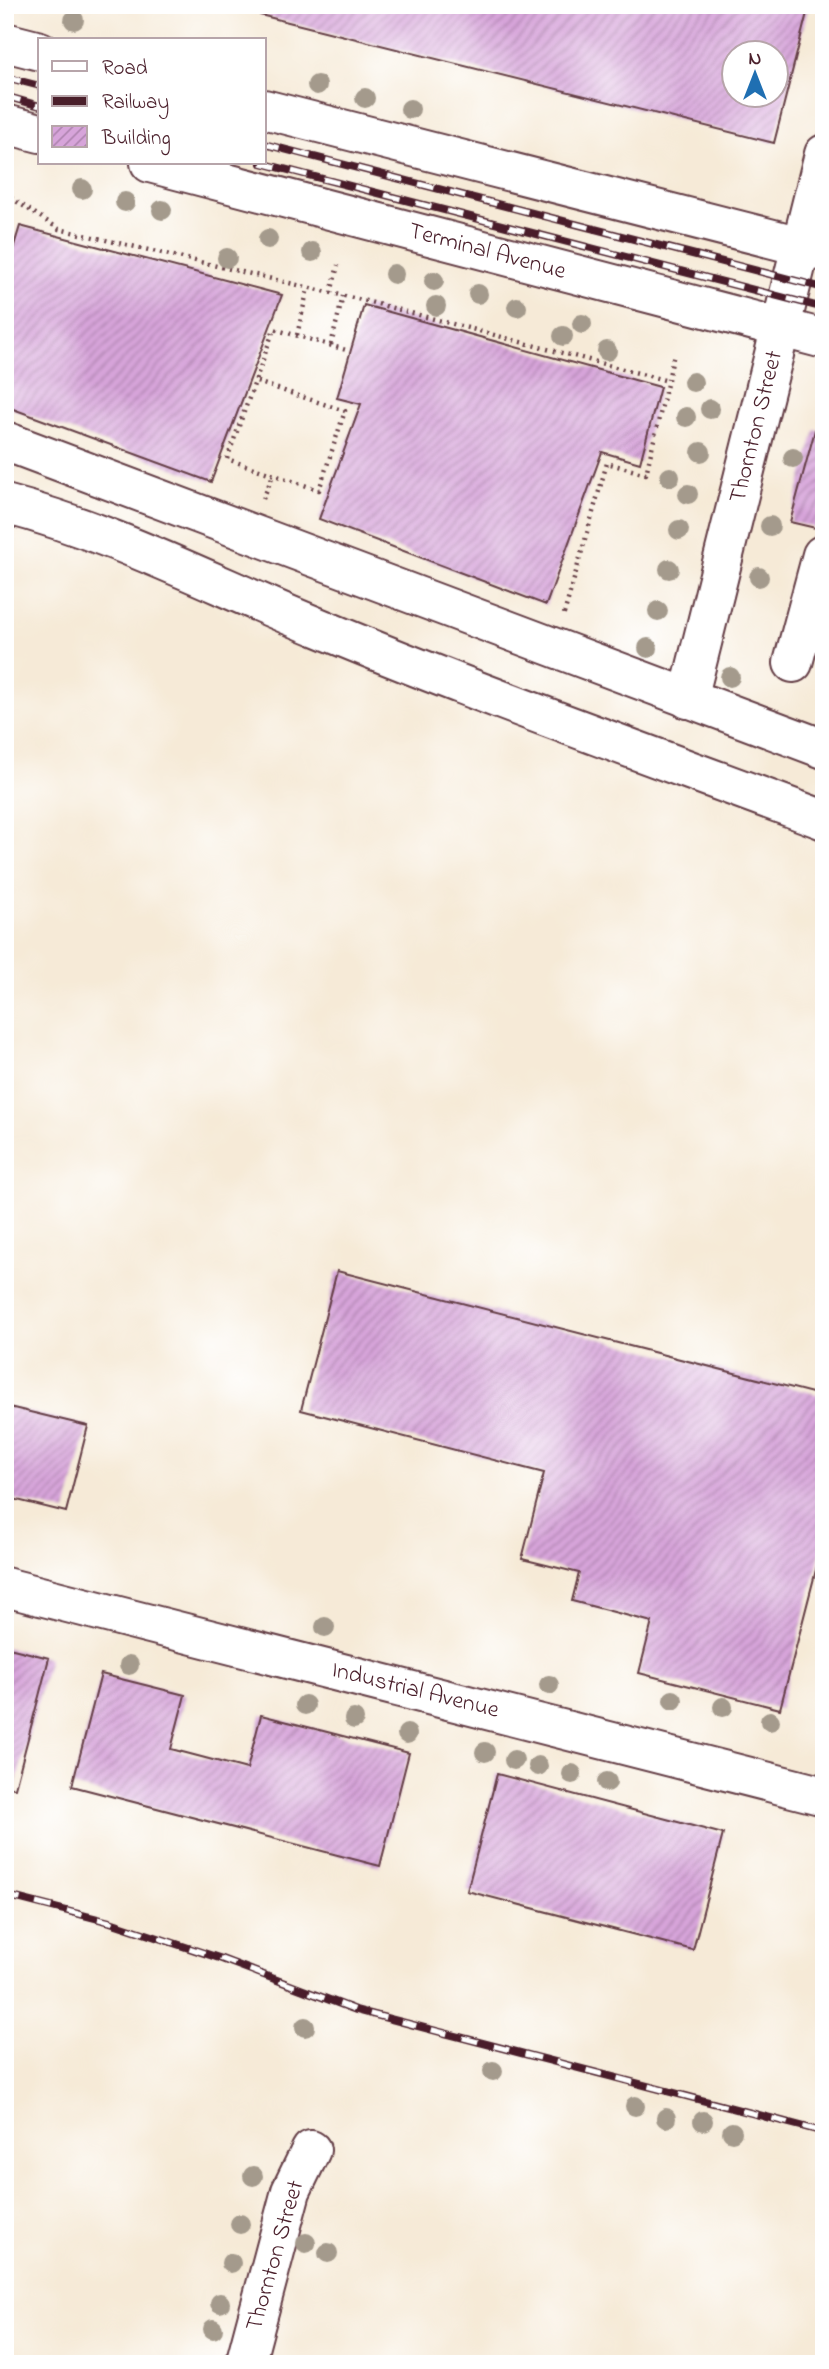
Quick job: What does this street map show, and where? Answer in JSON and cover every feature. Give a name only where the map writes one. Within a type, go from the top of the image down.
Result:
[{"type":"street","points":[[5,42],[38,50]]},
{"type":"street","points":[[266,110],[812,249]]},
{"type":"street","points":[[5,124],[38,133]]},
{"type":"street","name":"Thornton Street","points":[[688,699],[781,328],[812,249],[824,154]]},
{"type":"street","name":"Terminal Avenue","points":[[154,164],[824,338]]},
{"type":"street","points":[[5,440],[65,445],[554,648],[824,749]]},
{"type":"street","points":[[5,504],[51,516],[128,544],[319,628],[824,820]]},
{"type":"street","points":[[793,663],[822,555]]},
{"type":"street","name":"Industrial Avenue","points":[[5,1587],[824,1796]]},
{"type":"street","name":"Thornton Street","points":[[245,2364],[291,2191],[311,2150]]},
{"type":"path","points":[[5,194],[59,229],[331,293],[667,381]]},
{"type":"path","points":[[331,293],[338,265]]},
{"type":"path","points":[[297,335],[308,288]]},
{"type":"path","points":[[331,345],[343,296]]},
{"type":"path","points":[[257,382],[345,411],[319,490],[228,459],[274,329],[346,350]]},
{"type":"path","points":[[554,648],[607,463],[646,474],[674,354]]},
{"type":"building","points":[[261,5],[809,5],[790,80],[790,38],[720,38],[720,108],[783,108],[774,143],[260,15]]},
{"type":"building","points":[[20,226],[282,295],[211,482],[5,406],[5,275]]},
{"type":"building","points":[[364,305],[660,387],[640,463],[602,452],[546,605],[319,519],[361,404],[337,398]]},
{"type":"building","points":[[815,430],[824,431],[824,530],[790,522]]},
{"type":"building","points":[[337,1271],[824,1396],[824,1539],[780,1709],[639,1673],[652,1622],[572,1601],[579,1573],[522,1559],[544,1473],[301,1410]]},
{"type":"building","points":[[5,1406],[88,1426],[66,1512],[5,1497]]},
{"type":"building","points":[[5,1647],[49,1658],[15,1788],[5,1787]]},
{"type":"building","points":[[101,1674],[185,1695],[171,1749],[247,1769],[261,1715],[409,1753],[380,1866],[72,1786]]},
{"type":"building","points":[[497,1774],[723,1834],[693,1950],[467,1891]]},
{"type":"railway","points":[[5,77],[38,85]]},
{"type":"railway","points":[[5,96],[38,105]]},
{"type":"railway","points":[[266,145],[824,288]]},
{"type":"railway","points":[[265,164],[824,308]]},
{"type":"railway","points":[[5,1895],[110,1922],[219,1958],[356,2010],[824,2132]]}]
